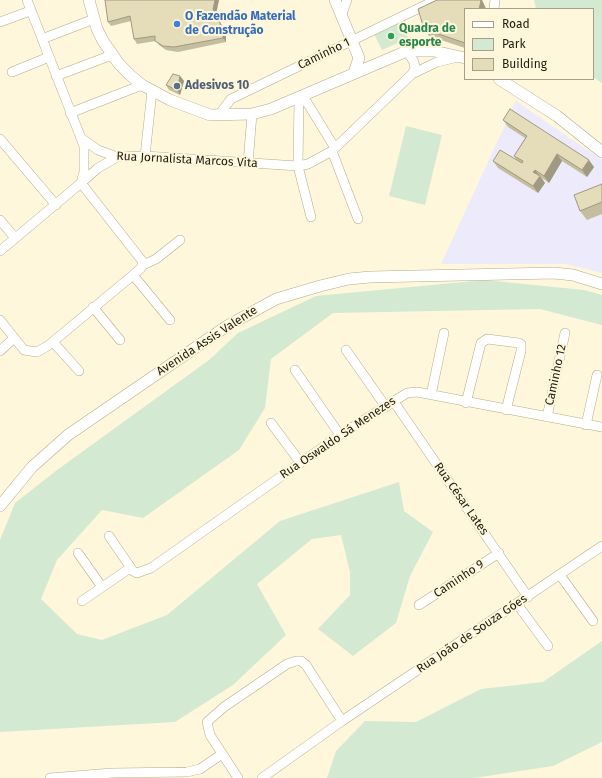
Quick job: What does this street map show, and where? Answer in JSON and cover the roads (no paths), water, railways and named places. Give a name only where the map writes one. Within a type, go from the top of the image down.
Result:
[{"type":"main road","points":[[89,0],[94,19],[103,41],[119,64],[147,88],[196,111],[219,115],[252,114],[301,97],[407,50],[434,51],[462,57]]},
{"type":"main road","points":[[335,0],[353,40],[359,58],[354,73]]},
{"type":"main road","points":[[359,58],[371,65]]},
{"type":"main road","points":[[501,80],[557,116],[602,152]]},
{"type":"main road","name":"Avenida Assis Valente","points":[[0,506],[32,467],[62,439],[227,326],[276,299],[349,279],[370,277],[554,273],[573,275],[602,284]]},
{"type":"street","points":[[342,14],[347,0]]},
{"type":"street","name":"Caminho 1","points":[[219,115],[231,99],[436,0]]},
{"type":"street","points":[[29,1],[30,11],[81,138],[85,155],[84,172],[81,183]]},
{"type":"street","points":[[0,22],[30,11]]},
{"type":"street","points":[[42,39],[94,19]]},
{"type":"street","points":[[407,50],[414,62],[415,68],[412,74]]},
{"type":"street","points":[[56,76],[112,55]]},
{"type":"street","points":[[12,72],[48,57]]},
{"type":"street","name":"Rua Jornalista Marcos Vita","points":[[81,138],[98,150],[117,157],[145,156],[298,166],[316,162],[334,150],[412,74],[437,62],[462,57]]},
{"type":"street","points":[[70,113],[147,88],[145,156]]},
{"type":"street","points":[[301,97],[334,150],[358,219]]},
{"type":"street","points":[[301,97],[298,166],[312,217]]},
{"type":"street","points":[[248,163],[252,114]]},
{"type":"street","points":[[0,139],[56,205]]},
{"type":"street","points":[[0,252],[98,168],[117,157]]},
{"type":"street","points":[[81,183],[141,258],[143,264]]},
{"type":"street","points":[[0,220],[15,238]]},
{"type":"street","points":[[0,320],[24,350],[34,353],[42,350],[133,275],[143,264],[156,259],[180,240]]},
{"type":"street","points":[[133,275],[170,320]]},
{"type":"street","points":[[93,307],[120,340]]},
{"type":"street","points":[[431,395],[444,333]]},
{"type":"street","name":"Caminho 12","points":[[547,417],[565,333]]},
{"type":"street","points":[[0,351],[14,338]]},
{"type":"street","points":[[466,403],[479,347],[487,339],[519,343],[522,347],[506,410]]},
{"type":"street","points":[[53,342],[79,371]]},
{"type":"street","points":[[346,350],[386,407]]},
{"type":"street","points":[[295,370],[340,435]]},
{"type":"street","points":[[586,424],[597,375]]},
{"type":"street","name":"Rua Oswaldo Sá Menezes","points":[[130,568],[137,573],[167,559],[300,462],[407,393],[431,395],[466,403],[602,427]]},
{"type":"street","name":"Rua César Lates","points":[[394,402],[528,597]]},
{"type":"street","points":[[272,423],[300,462]]},
{"type":"street","points":[[82,602],[130,568],[109,536]]},
{"type":"street","name":"Rua João de Souza Góes","points":[[262,778],[342,721],[602,547]]},
{"type":"street","points":[[78,553],[102,587]]},
{"type":"street","name":"Caminho 9","points":[[420,605],[499,553]]},
{"type":"street","points":[[560,575],[593,621]]},
{"type":"street","points":[[517,604],[548,646]]},
{"type":"street","points":[[238,778],[208,731],[207,722],[209,719],[274,672],[296,661],[301,662],[309,668],[342,721]]},
{"type":"street","points":[[50,778],[112,773],[186,772],[200,768],[222,754]]},
{"type":"place","name":"O Fazendão Material de Construção","points":[[177,24]]},
{"type":"place","name":"Quadra de esporte","points":[[391,36]]},
{"type":"place","name":"Adesivos 10","points":[[177,86]]}]
